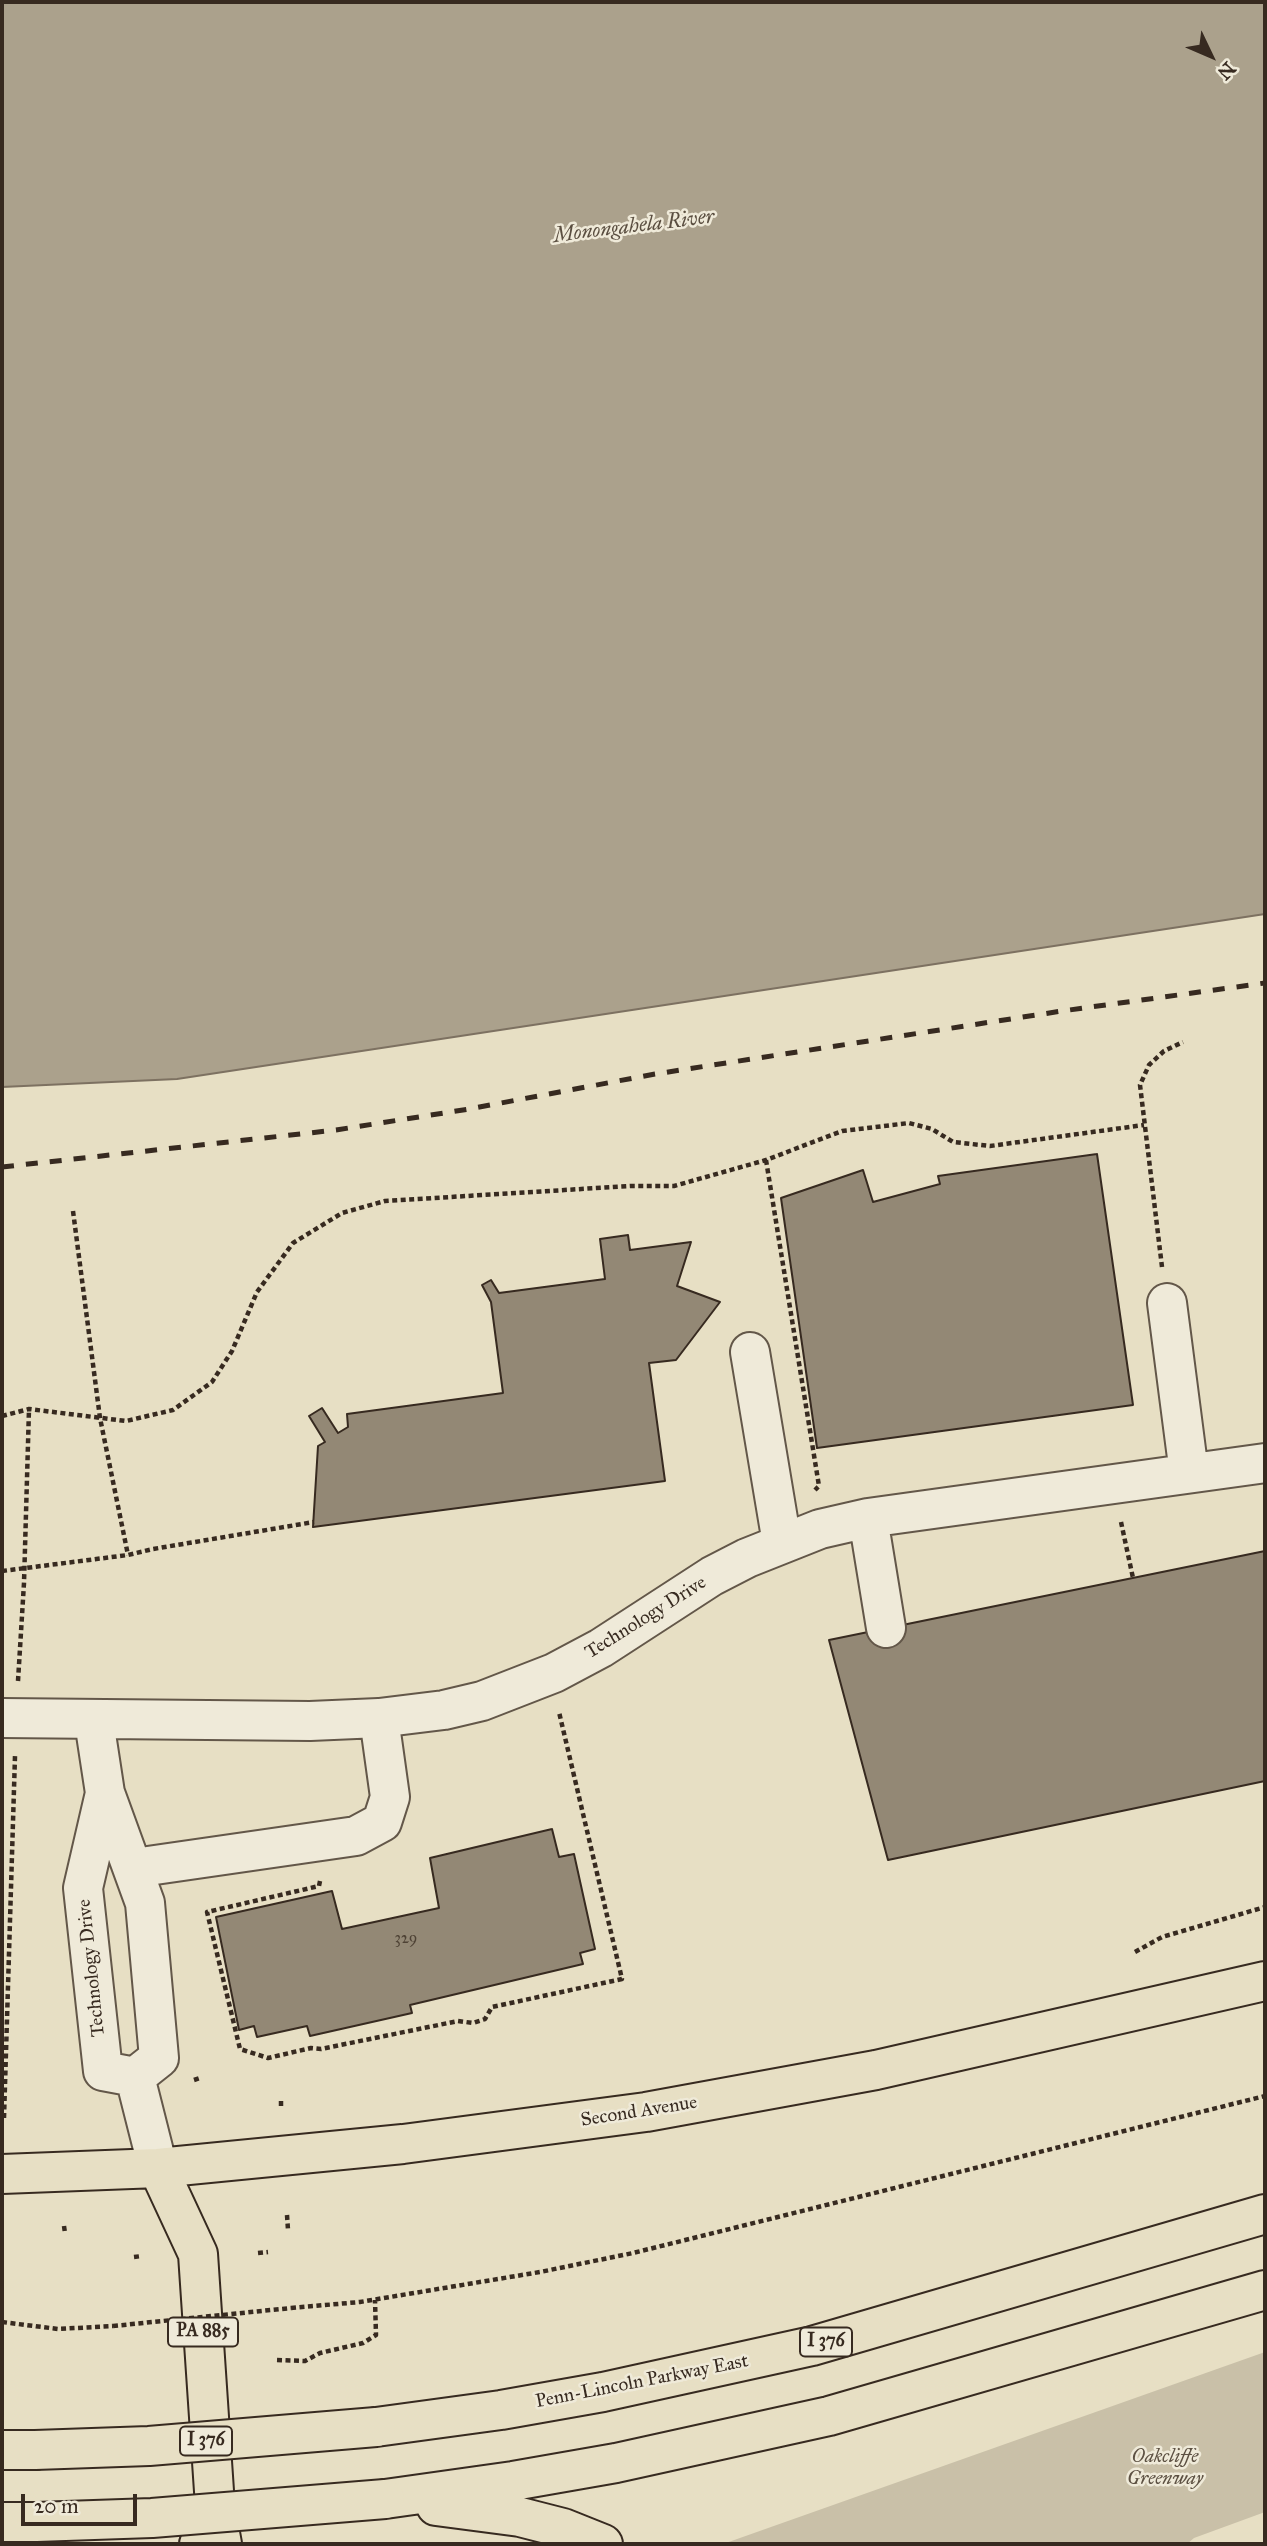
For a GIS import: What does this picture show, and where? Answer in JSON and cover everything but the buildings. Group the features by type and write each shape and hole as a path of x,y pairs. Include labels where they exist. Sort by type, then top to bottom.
{"main road":[{"name":"Second Avenue","path":"2,2174 61,2174 158,2168 484,2134 759,2093 889,2067 1265,1981"},
{"name":"PA 885","path":"158,2168 198,2254 215,2506 222,2544"},
{"name":"Penn-Lincoln Parkway East","path":"19,2450 149,2445 376,2427 502,2410 603,2392 812,2346 1265,2214"},
{"path":"19,2522 152,2518 385,2499 513,2482 617,2463 829,2416 1265,2290"},
{"path":"385,2499 520,2516 563,2528 603,2544"},
{"path":"200,2544 215,2506"}],"street":[{"path":"1167,1303 1189,1473"},
{"path":"750,1352 782,1543"},
{"name":"Technology Drive","path":"105,1793 83,1888 103,2071 135,2077 159,2058 145,1903 105,1793 94,1721 310,1721 379,1718 444,1710 482,1701 554,1673 601,1648 712,1576 782,1543 820,1530 868,1518 1265,1462"},
{"path":"868,1518 886,1628"},
{"path":"2,1718 94,1721"},
{"path":"134,1868 356,1836 382,1822 390,1797 379,1718"},
{"path":"135,2077 158,2168"}],"path":[{"path":"1167,1303 1140,1085 1149,1065 1164,1051 1183,1042"},
{"path":"2,1416 29,1409 126,1421 173,1410 212,1382 232,1351 257,1292 293,1243 342,1213 385,1200 630,1186 674,1186 766,1160 842,1130 909,1123 932,1129 953,1142 990,1146 1144,1125"},
{"path":"766,1160 819,1486"},
{"path":"72,1211 100,1418 128,1555"},
{"path":"18,1676 29,1409"},
{"path":"1113,1483 1133,1578"},
{"path":"2,1571 128,1555 314,1522"},
{"path":"320,1878 319,1886 207,1912 240,2049 268,2058 458,2021 473,2023 485,2019 492,2007 621,1979 559,1710"},
{"path":"4,2118 15,1774"},
{"path":"1135,1952 1162,1937 1265,1907"},
{"path":"194,2080 200,2078"},
{"path":"2,2322 58,2329 113,2326 375,2300 540,2272 633,2253 1265,2096"},
{"path":"287,2214 288,2230"},
{"path":"64,2226 65,2233"},
{"path":"258,2253 268,2252"},
{"path":"134,2257 142,2256"},
{"path":"277,2360 304,2361 320,2353 363,2343 376,2335 375,2300"}],"green space":[{"name":"Oakcliffe Greenway","path":"1265,2352 1265,2512 1194,2538 1187,2544 723,2544"}],"water":[{"name":"Monongahela River","path":"2,2 1265,2 1265,914 177,1079 2,1087"}],"railway":[{"path":"2,1167 336,1130 469,1109 655,1074 1062,1011 1265,983"}]}
